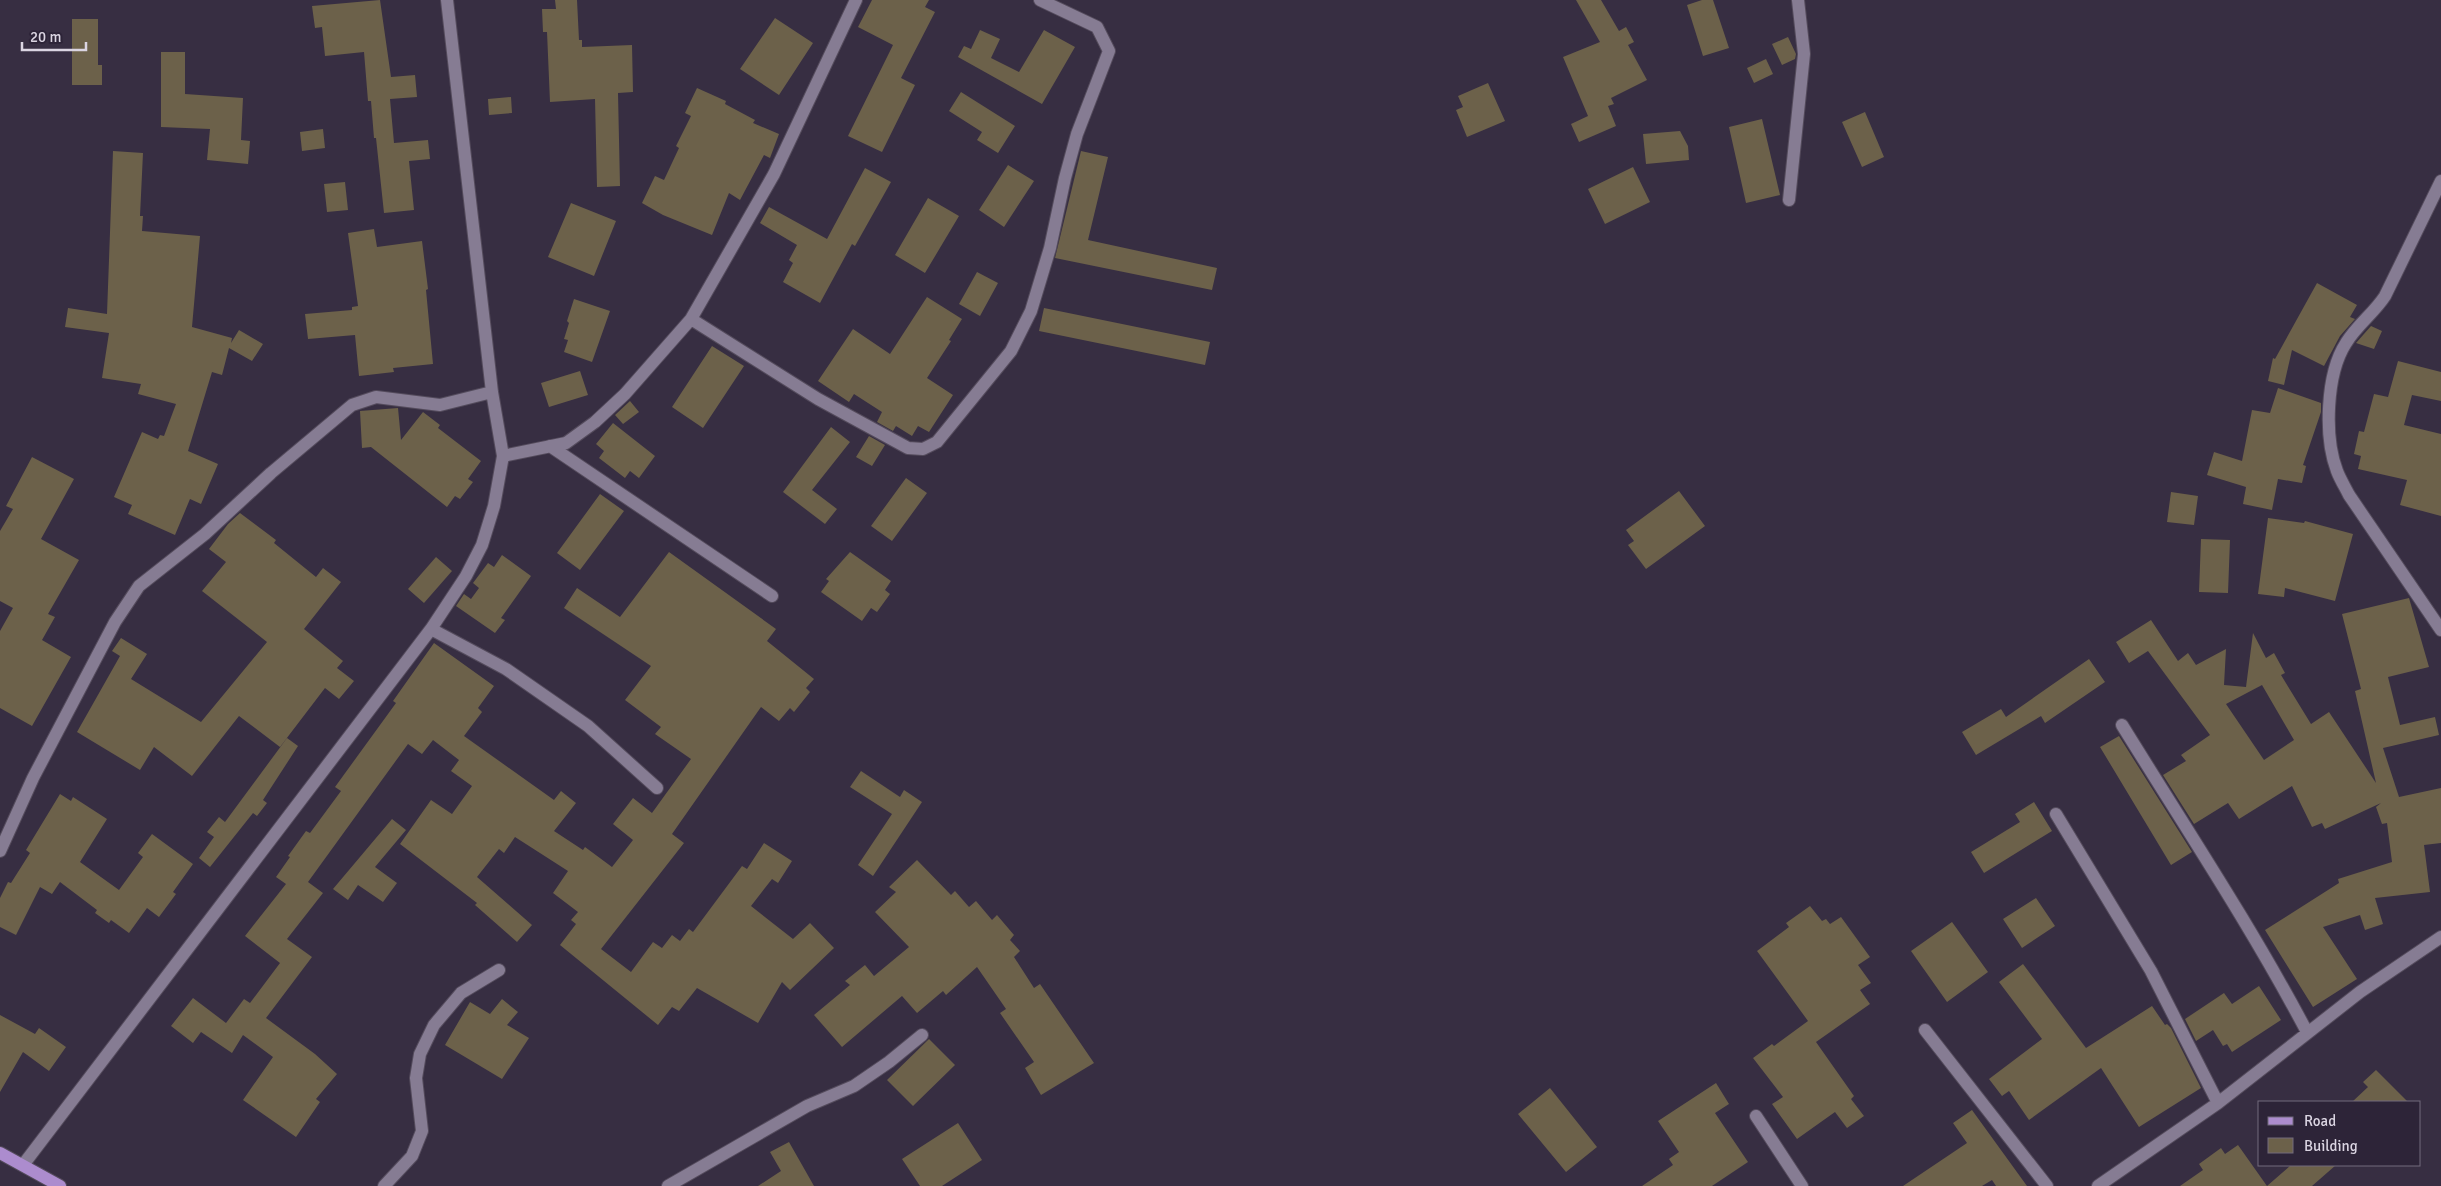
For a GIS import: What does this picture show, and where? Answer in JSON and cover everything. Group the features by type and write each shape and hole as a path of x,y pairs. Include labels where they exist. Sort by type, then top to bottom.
{"main road":[{"path":"0,1153 60,1186"}],"street":[{"path":"23,1165 431,629 466,576 482,545 494,506 503,456 492,392 447,0"},
{"path":"503,456 566,443 595,422 625,394 690,319 774,174 856,0"},
{"path":"690,319 818,399 908,448 923,449 937,442 1011,351 1031,311 1050,248 1065,178 1077,134 1109,52 1097,27 1040,0"},
{"path":"1789,200 1804,54 1798,0"},
{"path":"2441,181 2385,296 2376,311 2361,324 2345,344 2335,372 2329,403 2330,440 2336,471 2349,495 2441,630"},
{"path":"0,851 33,778 115,622 139,586 205,534 271,473 352,405 376,397 440,405 492,392"},
{"path":"550,446 772,596"},
{"path":"431,629 506,668 588,726 657,788"},
{"path":"2122,725 2209,862 2278,978 2307,1032"},
{"path":"2056,814 2151,971 2218,1103"},
{"path":"2098,1186 2218,1103 2360,992 2441,937"},
{"path":"384,1186 412,1156 422,1131 416,1078 420,1054 434,1025 462,994 499,970"},
{"path":"1925,1030 2047,1186"},
{"path":"668,1186 807,1106 854,1086 889,1062 922,1035"},
{"path":"1756,1116 1802,1186"}],"building":[{"path":"380,0 391,77 415,75 417,97 390,99 394,143 428,140 430,159 409,161 414,210 384,213 371,101 368,101 364,52 325,56 322,27 315,28 312,6"},
{"path":"555,0 577,0 579,40 582,40 582,47 632,45 633,92 618,93 620,186 597,187 595,99 550,102 547,32 543,32 542,9 556,9"},
{"path":"872,0 929,0 925,7 935,12 901,78 915,85 882,152 848,136 893,45 858,27"},
{"path":"1576,0 1601,0 1619,31 1626,27 1634,42 1628,45 1647,80 1611,98 1614,104 1608,106 1616,126 1579,142 1571,124 1588,116 1563,57 1600,42"},
{"path":"1702,0 1713,0 1729,48 1703,56 1687,5"},
{"path":"775,18 813,43 779,95 740,69"},
{"path":"72,19 98,19 98,65 102,65 102,85 72,85"},
{"path":"980,30 1000,39 991,58 1019,72 1044,30 1075,47 1042,104 958,57 964,46 971,49"},
{"path":"1788,37 1796,54 1795,59 1782,65 1772,44"},
{"path":"161,52 185,52 185,94 243,98 241,140 250,141 248,164 207,160 210,129 161,127"},
{"path":"1766,59 1773,74 1754,83 1747,68"},
{"path":"1488,83 1505,121 1467,137 1456,110 1463,107 1458,96"},
{"path":"697,88 726,101 725,104 755,120 753,123 779,134 770,158 764,155 740,200 729,193 712,235 663,215 642,203 655,176 664,180 679,148 676,146 691,116 685,113"},
{"path":"961,92 1015,126 998,153 977,140 982,132 949,111"},
{"path":"511,97 512,113 489,115 488,99"},
{"path":"1865,112 1884,157 1862,167 1842,122"},
{"path":"1762,119 1780,195 1746,203 1729,127"},
{"path":"323,129 325,148 302,151 300,132"},
{"path":"1680,131 1688,146 1689,160 1646,164 1643,134"},
{"path":"113,151 143,153 140,216 143,216 142,231 200,236 192,327 232,338 231,343 239,330 263,344 252,361 229,348 222,375 212,372 188,451 218,464 201,504 190,499 175,535 128,514 132,505 114,497 142,432 158,439 160,435 164,436 176,404 138,394 141,384 102,378 109,333 65,327 68,308 107,314"},
{"path":"1081,151 1108,157 1088,240 1217,268 1212,290 1055,258"},
{"path":"1008,165 1034,181 1004,227 979,210"},
{"path":"1633,167 1650,202 1605,224 1588,189"},
{"path":"865,168 891,182 855,246 852,244 820,303 783,282 793,263 789,260 797,245 760,223 769,207 827,239"},
{"path":"345,182 348,210 327,212 324,184"},
{"path":"928,198 959,216 925,273 895,255"},
{"path":"571,203 616,221 594,276 548,257"},
{"path":"374,229 377,247 422,241 428,289 426,290 433,364 393,368 394,372 359,376 355,335 308,339 305,314 352,310 352,307 358,306 348,233"},
{"path":"977,272 998,283 980,316 959,304"},
{"path":"2317,283 2357,305 2350,317 2355,319 2340,336 2324,366 2292,350 2284,385 2268,381 2273,358 2275,359"},
{"path":"927,297 962,319 949,340 951,341 927,378 953,395 929,432 918,426 912,436 896,426 893,431 877,422 882,412 854,394 849,402 818,381 853,329 890,354"},
{"path":"574,299 610,311 592,362 564,352 568,340 564,339 569,323 567,321"},
{"path":"1044,308 1210,342 1205,365 1039,331"},
{"path":"2371,326 2382,331 2374,349 2356,343"},
{"path":"712,346 744,366 703,428 672,407"},
{"path":"2398,361 2441,372 2441,401 2412,395 2404,425 2441,434 2441,516 2400,505 2407,480 2358,469 2361,456 2354,454 2359,431 2364,432 2374,394 2388,397"},
{"path":"580,371 588,395 549,407 541,383"},
{"path":"2278,388 2321,403 2321,412 2303,465 2306,466 2302,483 2278,479 2272,510 2243,504 2246,487 2207,475 2214,452 2242,461 2252,410 2270,413"},
{"path":"630,401 639,412 623,424 615,415"},
{"path":"398,408 401,440 423,412 440,425 438,428 481,461 468,479 473,482 460,499 455,496 447,507 371,447 362,448 360,411"},
{"path":"613,423 655,456 639,478 630,471 625,478 599,458 604,451 596,444"},
{"path":"831,427 850,442 812,490 837,509 825,524 783,492"},
{"path":"869,436 885,445 872,466 856,457"},
{"path":"32,457 74,479 41,539 79,560 48,614 55,617 42,640 71,657 32,726 0,708 0,631 13,608 0,601 0,531 13,509 6,506"},
{"path":"906,478 927,493 892,541 871,526"},
{"path":"1679,491 1705,526 1646,569 1628,545 1634,541 1626,530"},
{"path":"2171,492 2198,496 2194,525 2167,522"},
{"path":"600,494 624,511 580,570 557,553"},
{"path":"240,513 276,540 274,543 316,577 323,568 341,582 304,629 343,661 337,668 354,681 339,699 325,688 280,747 239,716 192,776 154,747 140,770 77,732 120,656 112,651 121,638 147,654 131,679 201,722 267,642 202,591 226,562 209,549 228,524"},
{"path":"2268,518 2304,523 2305,521 2353,534 2335,601 2285,588 2284,597 2258,594"},
{"path":"2201,539 2230,540 2228,593 2199,592"},
{"path":"669,552 776,629 767,641 814,679 806,688 810,692 794,712 790,708 779,721 761,707 672,834 684,843 601,949 631,972 653,942 662,948 672,935 680,941 689,929 693,932 742,866 747,869 764,843 792,861 778,883 772,879 751,906 793,939 810,923 834,948 790,990 782,982 758,1023 697,988 679,1011 672,1007 658,1025 560,945 576,924 571,920 578,912 553,893 568,871 515,837 504,853 499,849 477,877 532,925 517,942 475,905 477,903 400,844 431,800 452,814 472,786 451,771 459,760 433,740 422,754 408,744 308,882 323,893 287,939 312,957 266,1018 315,1054 337,1074 316,1099 320,1102 296,1137 243,1100 273,1057 243,1035 232,1053 201,1032 193,1043 171,1026 193,998 226,1023 244,999 250,1003 280,963 245,936 286,884 276,877 290,857 288,856 306,831 310,833 341,791 335,787 396,703 393,701 434,643 494,686 478,708 482,712 464,736 554,800 561,791 576,803 554,831 583,850 585,847 612,867 633,840 613,824 633,798 652,813 691,759 655,734 661,727 625,700 651,666 564,608 577,588 620,617"},
{"path":"850,552 891,581 885,590 890,594 877,612 871,608 862,621 821,592 829,581 826,579"},
{"path":"502,555 531,576 501,618 505,620 495,633 456,606 464,594 471,599 479,588 473,583 488,563 494,567"},
{"path":"436,557 452,571 424,603 408,589"},
{"path":"2409,598 2429,667 2388,677 2400,725 2435,717 2439,735 2383,748 2399,797 2441,788 2441,843 2424,845 2430,892 2375,898 2383,924 2365,930 2360,915 2323,927 2357,979 2313,1007 2265,930 2339,883 2338,879 2392,862 2387,823 2382,824 2376,807 2381,803 2325,829 2322,823 2312,827 2292,786 2239,819 2228,803 2194,824 2163,775 2186,761 2181,755 2210,735 2148,651 2129,663 2116,642 2151,620 2178,661 2188,653 2196,665 2226,649 2224,685 2246,687 2253,633 2266,658 2274,653 2285,673 2281,675 2311,724 2329,712 2376,783 2355,691 2361,689 2342,614","holes":["2262,685 2294,740 2264,760 2226,704"]},
{"path":"2089,659 2105,682 2045,723 2041,716 1976,755 1962,732 2001,709 2006,717"},
{"path":"2119,736 2192,852 2171,865 2100,747"},
{"path":"287,738 298,746 263,800 267,803 257,816 253,813 210,867 199,858 214,837 207,832 219,817 225,822"},
{"path":"861,771 900,797 904,790 922,802 873,876 858,865 892,814 850,787"},
{"path":"60,794 71,801 73,797 107,819 80,862 119,890 143,857 138,853 152,834 193,864 173,892 176,894 159,917 147,908 129,933 111,920 109,923 95,913 97,910 60,882 52,894 40,887 16,935 0,927 0,898 8,882 11,883 30,853 26,850"},
{"path":"2034,802 2052,831 1984,873 1971,852 2020,822 2015,814"},
{"path":"392,819 406,830 375,867 397,883 383,902 358,885 348,900 333,889"},
{"path":"917,860 951,895 955,891 969,907 976,901 992,920 997,915 1014,935 1010,940 1020,951 1014,957 1034,988 1040,984 1094,1063 1041,1095 1025,1068 1034,1062 1000,1013 1006,1009 977,967 946,995 943,991 917,1013 902,996 842,1047 814,1015 850,985 845,981 865,965 874,976 909,947 875,912 896,892 889,887"},
{"path":"2036,898 2055,926 2022,948 2003,919"},
{"path":"1810,906 1822,921 1826,919 1830,924 1841,917 1870,957 1858,965 1871,983 1860,990 1870,1004 1816,1042 1854,1096 1851,1099 1864,1116 1847,1128 1835,1112 1797,1139 1772,1104 1783,1097 1753,1058 1772,1044 1774,1046 1808,1021 1757,951 1789,927 1786,923"},
{"path":"1952,922 1988,972 1947,1002 1911,951"},
{"path":"2023,964 2086,1048 2152,1006 2165,1025 2167,1024 2171,1028 2201,1088 2139,1127 2101,1068 2029,1120 2009,1091 2002,1096 1989,1079 2042,1039 1999,982"},
{"path":"2259,986 2281,1020 2232,1052 2227,1044 2223,1046 2213,1030 2196,1041 2185,1019 2224,993 2232,1004"},
{"path":"502,999 518,1012 507,1025 529,1038 502,1079 445,1045 470,1002 490,1014"},
{"path":"0,1015 35,1034 39,1028 66,1047 49,1071 23,1052 0,1092"},
{"path":"929,1039 955,1065 913,1106 887,1080"},
{"path":"2376,1070 2407,1101 2353,1101 2368,1087 2363,1082"},
{"path":"1716,1083 1729,1104 1715,1113 1748,1162 1712,1186 1642,1186 1673,1165 1669,1159 1679,1152 1658,1121"},
{"path":"1550,1088 1597,1147 1566,1172 1518,1114"},
{"path":"1972,1110 2027,1186 1996,1186 1992,1180 1982,1186 1903,1186 1967,1143 1953,1123"},
{"path":"958,1123 982,1160 942,1186 920,1186 902,1159"},
{"path":"789,1142 814,1186 758,1186 781,1171 770,1152"},
{"path":"2238,1145 2267,1186 2180,1186 2203,1170 2199,1164 2221,1148 2225,1154"},
{"path":"2290,1166 2335,1166 2312,1186 2267,1186"}]}
